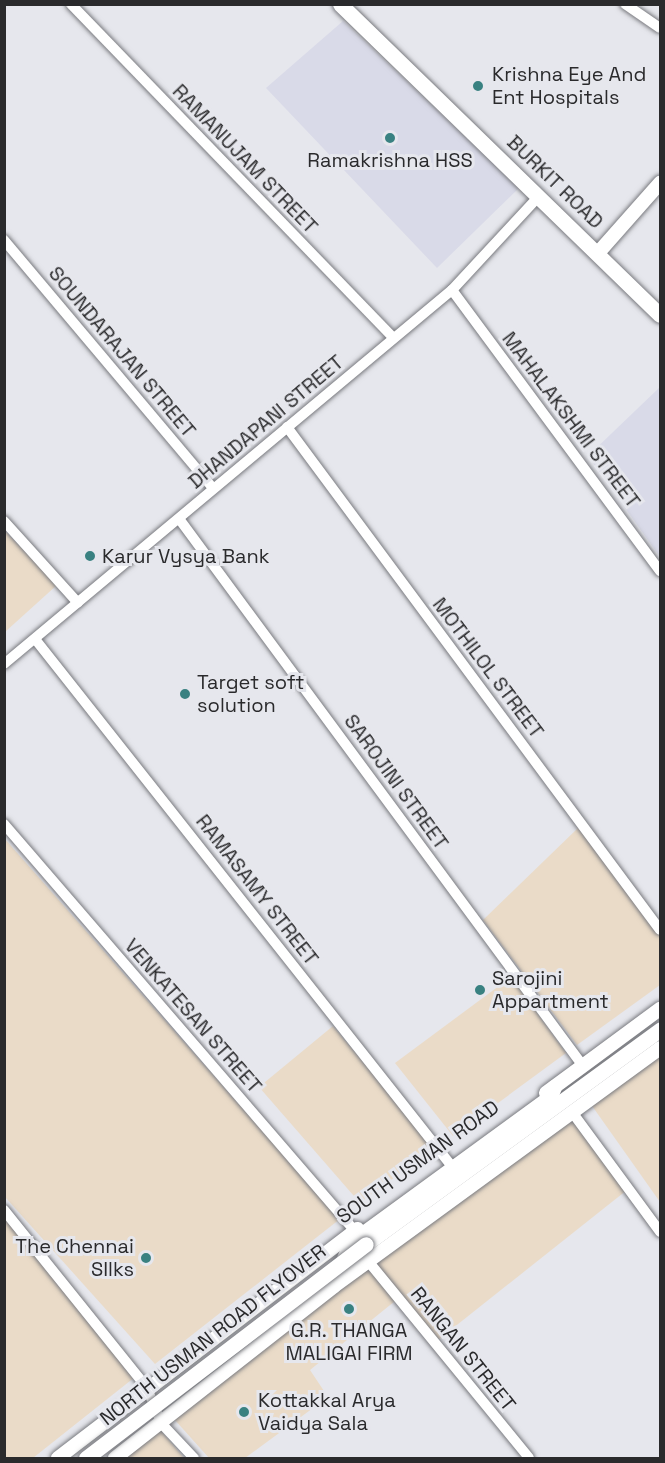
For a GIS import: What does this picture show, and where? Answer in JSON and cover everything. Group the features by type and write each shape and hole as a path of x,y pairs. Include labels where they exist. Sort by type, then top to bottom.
{"main road":[{"name":"BURKIT ROAD","path":"340,4 660,315"},
{"name":"NORTH USMAN ROAD FLYOVER","path":"86,1458 366,1244 660,1030"},
{"path":"637,1047 660,1042"},
{"path":"342,1263 351,1242 550,1097 554,1087"}],"street":[{"name":"RAMANUJAM STREET","path":"72,4 393,338"},
{"path":"625,4 660,28"},
{"path":"598,253 660,183"},
{"name":"DHANDAPANI STREET","path":"4,664 180,520 212,487 452,290 539,196"},
{"name":"SOUNDARAJAN STREET","path":"4,240 212,487"},
{"name":"MAHALAKSHMI STREET","path":"452,290 660,571"},
{"name":"MOTHILOL STREET","path":"287,427 660,930"},
{"name":"SAROJINI STREET","path":"180,520 583,1066"},
{"path":"4,521 78,603"},
{"name":"RAMASAMY STREET","path":"35,639 450,1164"},
{"name":"VENKATESAN STREET","path":"4,824 355,1231"},
{"name":"SOUTH USMAN ROAD","path":"58,1458 355,1231 660,1010"},
{"path":"115,1458 368,1261 660,1048"},
{"path":"572,1112 660,1232"},
{"path":"4,1210 147,1388 161,1423 194,1458"},
{"name":"RANGAN STREET","path":"368,1261 529,1458"}],"shaded area":[{"name":"Ramakrishna HSS","path":"343,21 519,188 437,268 266,88"},
{"path":"660,387 660,557 588,456"},
{"path":"4,530 57,585 5,632 4,632"},
{"path":"578,828 660,933 660,985 577,1045 483,920"},
{"path":"4,838 340,1219 155,1364 5,1197"},
{"path":"511,977 566,1053 453,1136 395,1063"},
{"path":"333,1026 434,1148 360,1203 259,1087"},
{"path":"660,1047 660,1202 590,1103"},
{"path":"576,1116 627,1190 438,1340 373,1265"},
{"path":"4,1218 135,1377 33,1458 5,1458"},
{"path":"367,1265 395,1301 310,1370 328,1397 245,1458 209,1458 174,1419"},
{"path":"157,1426 184,1458 115,1458"}],"place":[{"name":"Krishna Eye And Ent Hospitals","path":"478,86"},
{"name":"Ramakrishna HSS","path":"390,138"},
{"name":"Karur Vysya Bank","path":"90,556"},
{"name":"Target soft solution","path":"185,694"},
{"name":"Sarojini Appartment","path":"480,990"},
{"name":"The Chennai SIlks","path":"146,1258"},
{"name":"G.R. THANGA MALIGAI FIRM","path":"349,1309"},
{"name":"Kottakkal Arya Vaidya Sala","path":"244,1412"}]}
